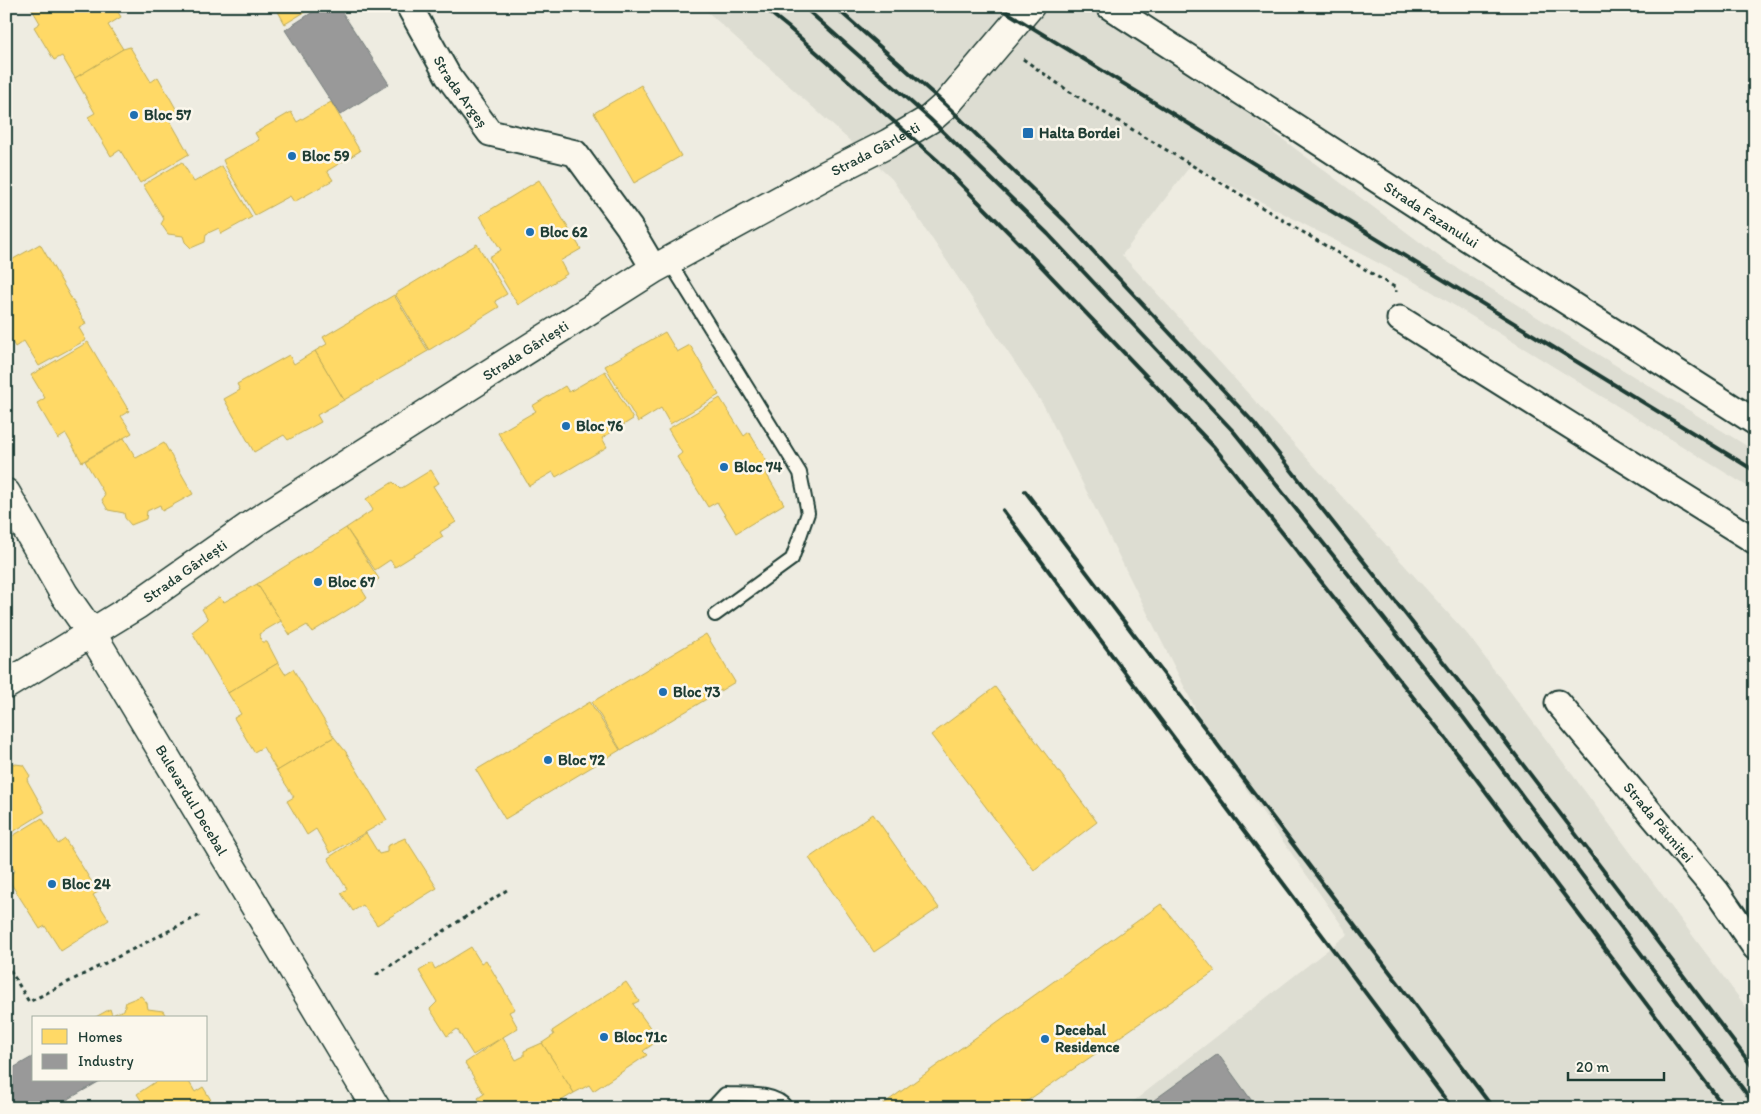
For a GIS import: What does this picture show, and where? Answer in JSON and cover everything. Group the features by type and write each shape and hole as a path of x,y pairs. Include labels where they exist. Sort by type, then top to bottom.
{"street":[{"name":"Strada Argeș","path":"409,6 448,76 490,133 575,153 629,227 662,265"},
{"name":"Strada Gârlești","path":"6,686 137,605 254,522 662,265 930,119 946,105 1030,6"},
{"name":"Strada Fazanului","path":"1109,6 1755,422"},
{"path":"1400,319 1755,540"},
{"name":"Bulevardul Decebal","path":"6,493 64,594 92,634 376,1108"},
{"name":"Strada Păuniței","path":"1558,703 1717,892 1755,946"}],"lane":[{"path":"662,265 800,473 808,513 792,559 715,614"},
{"path":"712,1108 725,1094 774,1098 787,1108"}],"path":[{"path":"999,42 1070,92 1396,288 1400,319"},
{"path":"376,975 507,890"},
{"path":"6,963 29,1002 200,916"}],"shaded area":[{"path":"701,6 1105,6 1441,258 1755,451 1755,491 1426,288 1191,165 1122,255 1468,635 1755,1019 1755,1108 1125,1108 1348,934 1209,736 1044,406 892,179"}],"building: Homes":[{"path":"30,6 114,6 121,17 108,25 123,49 75,78 62,56 54,60 34,27 40,23"},
{"path":"275,6 313,6 313,7 285,24"},
{"name":"Bloc 57","path":"130,47 151,82 158,77 179,114 169,119 189,154 140,183 120,150 111,156 88,117 95,113 75,78 123,49"},
{"path":"641,85 681,156 634,183 594,113"},
{"name":"Bloc 59","path":"331,102 360,151 327,171 333,180 294,202 290,196 255,215 223,160 259,140 255,133 291,112 297,122"},
{"path":"182,162 194,182 222,166 252,217 221,234 219,228 206,234 205,242 191,248 185,242 183,236 168,234 161,224 164,219 143,185"},
{"name":"Bloc 62","path":"539,180 581,249 560,261 567,274 518,305 489,257 501,250 480,216"},
{"path":"40,244 86,324 79,328 86,340 39,366 24,341 15,347 6,331 6,263"},
{"path":"477,244 507,294 495,301 499,307 429,350 395,294"},
{"path":"394,295 428,351 344,400 315,351 327,344 323,337"},
{"path":"665,332 677,352 690,345 719,395 670,424 661,408 638,422 605,366"},
{"path":"88,342 129,411 121,416 132,433 82,462 66,434 58,439 37,403 45,398 31,375"},
{"path":"315,351 344,400 317,415 321,422 288,440 284,435 254,452 224,399 240,390 237,384 289,355 294,364"},
{"name":"Bloc 76","path":"605,371 633,419 602,438 607,447 556,477 553,472 529,486 498,433 536,411 532,406 565,386 569,392"},
{"name":"Bloc 74","path":"720,398 744,436 749,432 769,465 763,468 784,504 736,533 717,502 708,507 677,457 682,453 668,429"},
{"path":"124,438 136,458 164,443 193,494 162,511 160,505 147,511 146,519 131,525 125,518 124,513 108,510 102,500 105,495 85,461"},
{"path":"431,470 439,483 433,486 456,522 440,532 443,537 395,567 390,560 375,570 346,528 373,510 366,499 393,482 400,489"},
{"name":"Bloc 67","path":"346,528 379,579 362,590 367,598 312,632 307,625 290,635 257,584"},
{"path":"257,584 281,621 259,634 262,642 267,642 278,663 228,693 192,632 208,619 202,609 219,597 224,602"},
{"name":"Bloc 73","path":"706,634 735,682 621,750 592,702"},
{"path":"278,663 285,674 293,669 334,737 277,771 263,747 254,752 234,718 241,714 228,693"},
{"path":"995,687 1097,822 1034,870 931,735"},
{"name":"Bloc 72","path":"590,702 620,750 505,819 476,770"},
{"path":"334,737 346,752 387,820 330,853 316,829 307,835 287,801 294,797 277,771"},
{"path":"6,758 8,763 23,765 30,776 27,780 45,812 8,835 6,833"},
{"path":"873,814 939,908 874,952 809,858"},
{"name":"Bloc 24","path":"42,818 58,844 65,839 98,892 93,895 109,920 61,951 45,926 40,929 6,876 15,871 6,857 6,840"},
{"path":"366,833 379,854 387,852 387,846 405,838 437,888 377,925 363,905 353,911 341,893 347,889 328,858"},
{"name":"Decebal Residence","path":"1161,904 1215,971 1017,1108 878,1108"},
{"path":"471,947 481,963 486,960 515,1009 509,1012 518,1028 473,1055 457,1029 447,1036 430,1009 437,1002 419,971 432,963 435,969"},
{"name":"Bloc 71c","path":"626,982 639,1001 633,1004 659,1040 643,1051 647,1055 593,1091 589,1085 574,1093 542,1043 554,1035 552,1031"},
{"path":"141,996 147,1003 148,1009 163,1011 166,1016 98,1016 110,1009 112,1015 124,1010 126,1002"},
{"path":"503,1037 516,1060 524,1056 524,1051 542,1043 574,1093 549,1108 484,1108 478,1098 484,1094 465,1063"},
{"path":"155,1082 189,1082 195,1092 203,1087 216,1108 146,1108 137,1094"}],"building: Industry":[{"path":"322,6 338,6 389,84 340,115 285,30"},
{"path":"1218,1054 1257,1108 1143,1108"},
{"path":"32,1057 32,1082 98,1082 53,1108 6,1108 6,1072"}],"railway":[{"path":"762,6 937,160 1214,447 1440,731 1725,1108"},
{"path":"803,6 930,119 1048,234 1234,432 1463,717 1755,1105"},
{"path":"834,6 946,105 1065,221 1254,423 1479,707 1755,1070"},
{"path":"997,6 1755,471"},
{"path":"1025,491 1493,1108"},
{"path":"1003,510 1452,1108"}],"place":[{"name":"Bloc 57","path":"134,115"},
{"name":"Halta Bordei","path":"1028,133"},
{"name":"Bloc 59","path":"292,156"},
{"name":"Bloc 62","path":"530,232"},
{"name":"Bloc 76","path":"566,426"},
{"name":"Bloc 74","path":"724,467"},
{"name":"Bloc 67","path":"318,582"},
{"name":"Bloc 73","path":"663,692"},
{"name":"Bloc 72","path":"548,760"},
{"name":"Bloc 24","path":"52,884"},
{"name":"Bloc 71c","path":"604,1037"},
{"name":"Decebal Residence","path":"1045,1039"}]}
